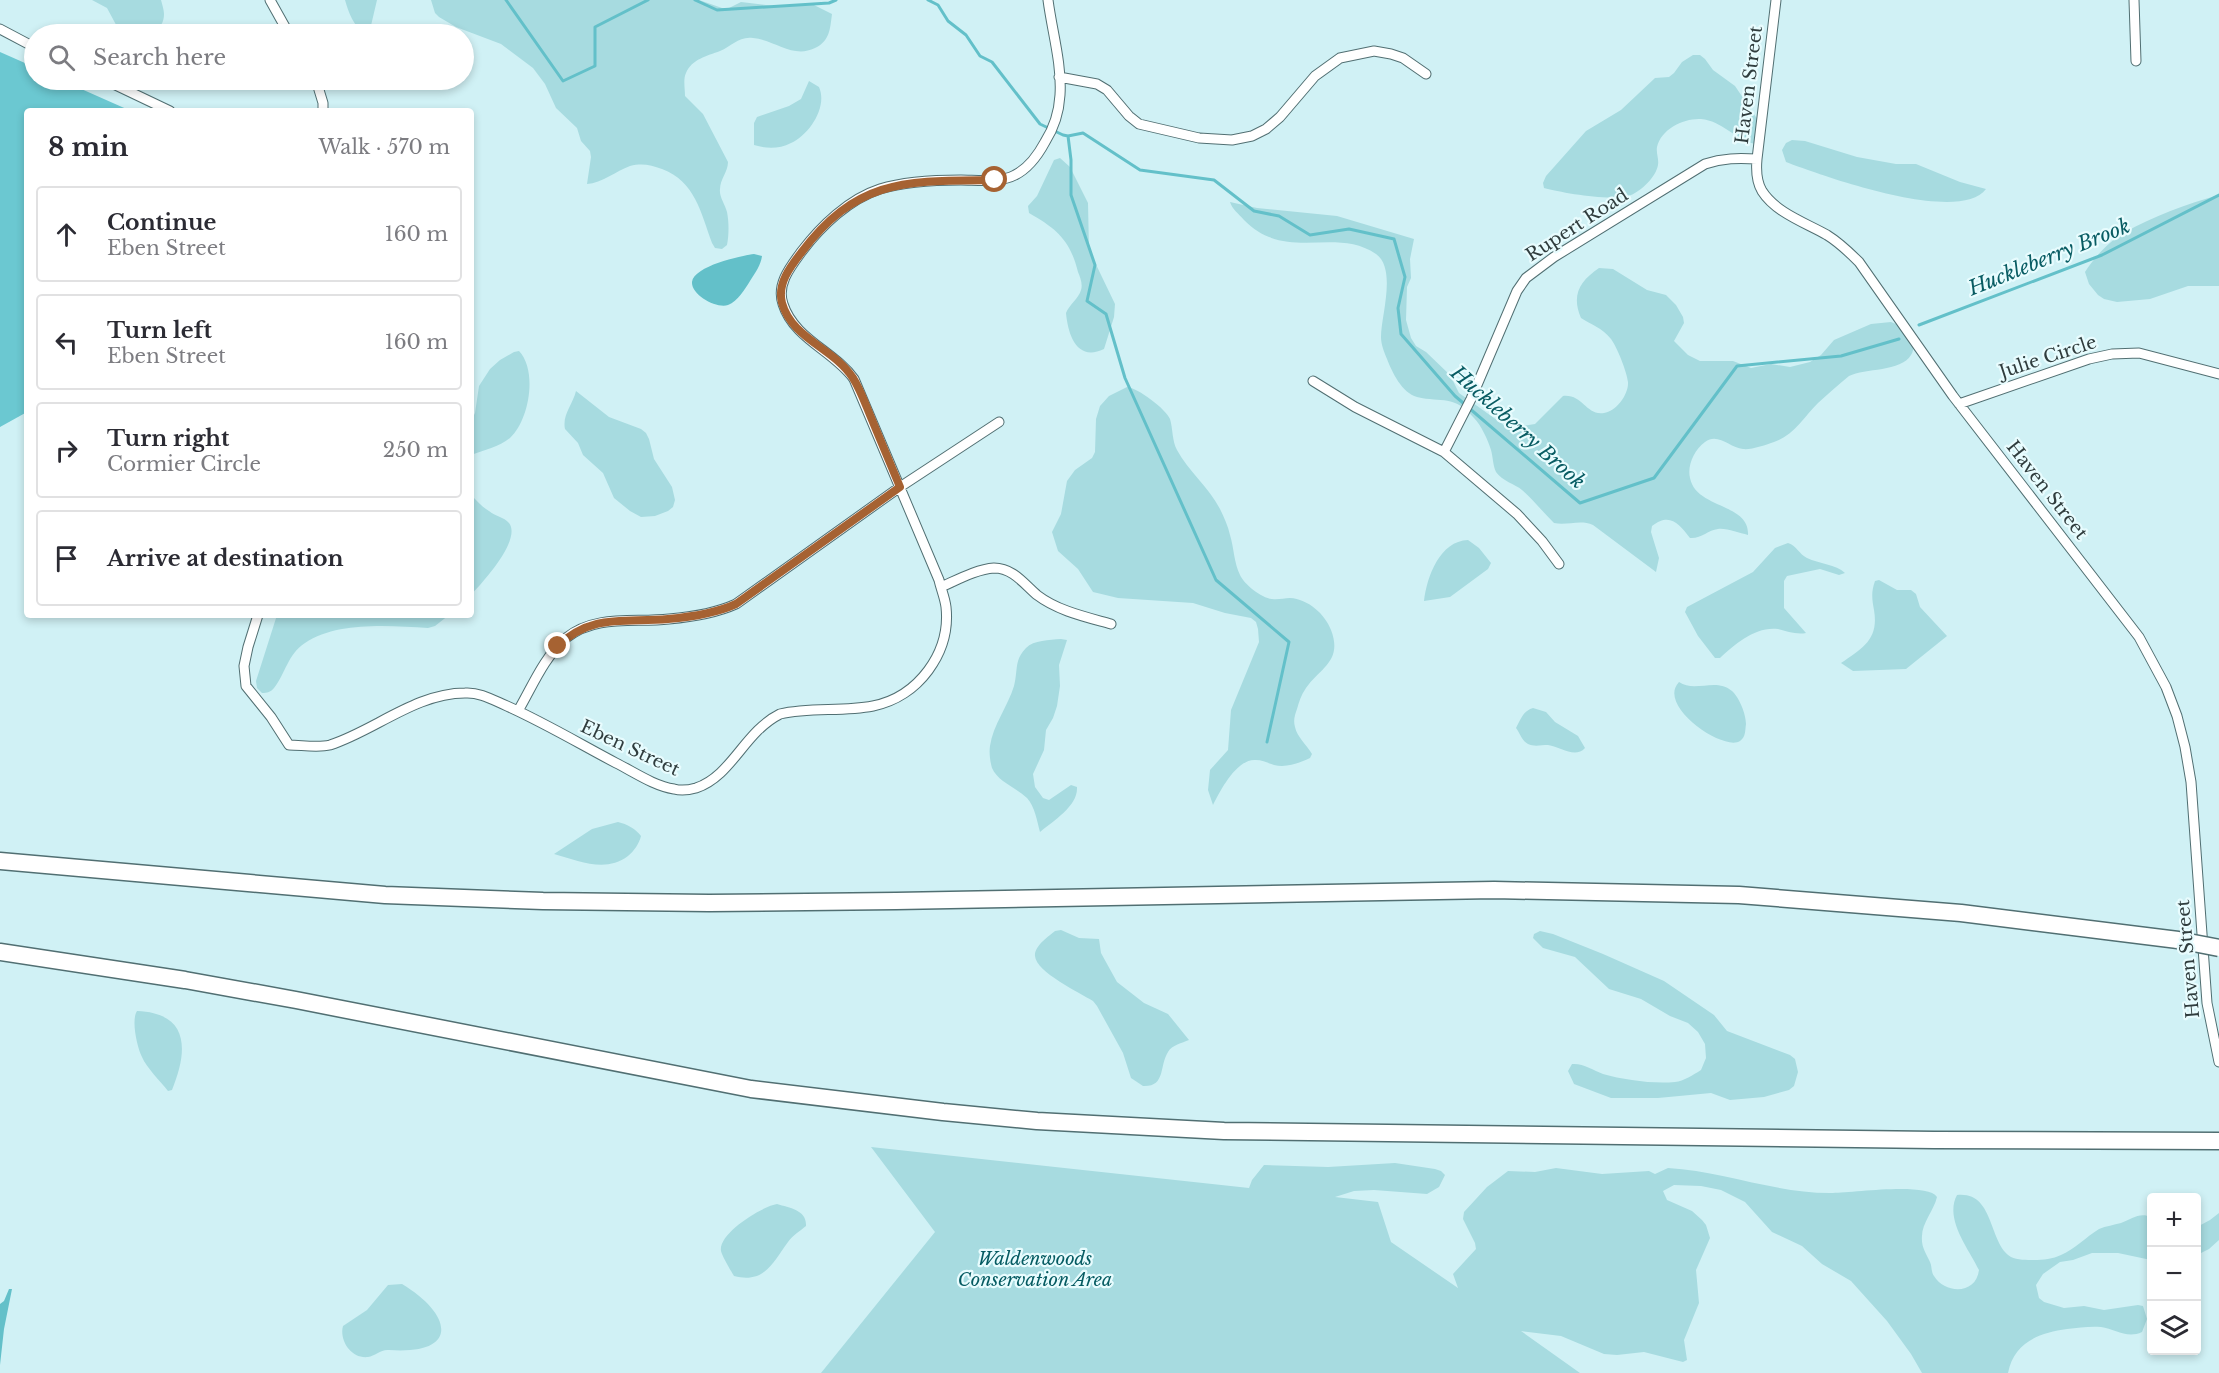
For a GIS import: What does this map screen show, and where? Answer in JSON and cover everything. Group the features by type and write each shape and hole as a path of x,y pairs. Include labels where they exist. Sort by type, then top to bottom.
{"highway":[{"path":"0,861 385,895 543,901 709,903 896,901 1494,890 1739,895 1961,913 2178,940 2219,948"},
{"path":"0,952 142,973 285,998 751,1089 1037,1121 1224,1131 1934,1140 2216,1141"}],"street":[{"path":"270,0 283,24"},
{"name":"Eben Street","path":"257,618 244,666 246,686 271,717 289,745 328,746 411,707 451,694 472,693 518,711 646,778 674,789 694,789 713,780 754,732 780,714 875,705 896,698 915,685 933,664 946,629 946,605 941,587 854,380 838,362 804,336 790,320 781,296 785,276 808,243 823,227 862,197 877,190 905,183 933,180 995,180 1013,176 1024,170 1038,156 1055,122 1060,95 1048,0"},
{"name":"Haven Street","path":"1776,0 1756,159 1756,177 1766,196 1784,211 1844,246 1859,262 1959,404 2139,637 2166,687 2186,747 2191,782 2207,1003 2219,1062"},
{"path":"2134,0 2136,61"},
{"path":"0,29 24,42"},
{"path":"1059,77 1097,84 1107,90 1129,116 1140,124 1199,138 1233,140 1252,136 1266,129 1280,117 1315,76 1340,58 1374,51 1391,54 1403,58 1426,74"},
{"path":"126,90 164,108"},
{"path":"319,90 323,108"},
{"name":"Rupert Road","path":"1444,452 1471,399 1517,291 1526,278 1554,257 1705,164 1718,159 1756,159"},
{"name":"Julie Circle","path":"1959,404 2089,359 2112,354 2139,353 2219,374"},
{"path":"1313,381 1355,407 1444,452 1516,514 1542,541 1559,564"},
{"path":"518,711 549,656 566,638 577,631 598,623 668,619 718,610 736,604 900,487 999,422"},
{"path":"941,587 981,571 994,568 1008,571 1038,596 1057,607 1111,624"}],"green space":[{"path":"92,0 161,0 164,12 163,22 161,24 116,24 107,8"},
{"path":"345,0 377,0 371,24 356,24"},
{"path":"431,0 699,0 722,8 729,8 741,2 774,6 814,5 832,14 830,30 824,42 815,48 799,51 761,39 744,38 696,61 686,73 685,96 703,114 728,162 720,189 728,224 727,245 722,249 715,248 695,199 682,181 673,174 654,166 634,165 587,184 590,151 581,141 577,128 556,108 545,84 533,68 501,44 474,34 474,24 451,24 435,13"},
{"path":"1693,55 1700,55 1713,70 1735,86 1764,129 1765,135 1755,144 1709,120 1688,120 1674,126 1663,135 1657,147 1657,170 1643,187 1631,195 1612,198 1544,188 1543,183 1546,176 1586,131 1621,110 1655,78 1669,77 1682,62"},
{"path":"809,81 819,87 821,103 815,120 804,134 786,145 773,148 754,145 754,123 757,117 789,106 801,99"},
{"path":"1792,140 1805,141 1857,157 1896,164 1916,164 1960,182 1986,189 1971,199 1949,202 1921,200 1858,186 1786,162 1782,150 1786,143"},
{"path":"1060,158 1070,167 1088,203 1089,250 1115,304 1114,317 1104,349 1095,352 1081,349 1069,330 1066,313 1080,293 1082,285 1071,252 1055,230 1029,213 1028,206 1037,196 1054,160"},
{"path":"2219,195 2219,286 2188,286 2150,299 2117,302 2104,299 2089,284 2085,272 2102,250 2118,236 2158,216"},
{"path":"1230,202 1257,208 1337,216 1414,239 1410,259 1411,278 1407,287 1406,320 1411,338 1416,346 1426,352 1450,375 1459,393 1508,428 1535,424 1563,396 1575,398 1598,413 1609,412 1624,397 1628,382 1616,348 1604,332 1581,318 1578,310 1577,296 1582,283 1599,268 1613,269 1647,290 1666,295 1683,317 1684,323 1674,341 1688,355 1700,361 1733,361 1751,368 1771,364 1790,367 1810,362 1821,355 1834,340 1871,324 1891,322 1903,327 1913,336 1913,350 1906,360 1899,364 1849,376 1818,403 1793,431 1781,439 1746,449 1715,439 1710,439 1701,445 1690,468 1690,478 1694,488 1741,517 1748,535 1718,529 1690,538 1674,522 1664,520 1658,522 1652,526 1651,532 1659,558 1656,572 1593,525 1554,523 1522,490 1496,472 1486,437 1467,410 1454,402 1417,397 1402,387 1385,354 1381,337 1387,281 1386,270 1376,254 1360,246 1344,243 1277,240 1260,233 1244,220"},
{"path":"519,351 525,360 530,383 522,420 517,430 506,441 474,454 474,415 479,386 490,369"},
{"path":"1127,387 1151,400 1170,419 1177,450 1210,493 1223,515 1242,579 1253,590 1268,598 1297,599 1315,608 1325,618 1334,641 1332,657 1304,691 1294,718 1296,731 1312,754 1310,758 1284,766 1258,760 1242,764 1230,777 1213,805 1208,790 1210,770 1228,750 1231,710 1259,642 1256,622 1251,618 1193,603 1118,598 1093,592 1078,569 1058,551 1052,532 1061,514 1067,481 1075,470 1092,458 1095,452 1096,419 1100,406 1109,396"},
{"path":"576,391 609,417 646,433 654,459 672,487 675,500 673,507 655,516 641,517 614,498 603,473 583,455 578,443 565,429 566,414"},
{"path":"474,498 491,513 507,521 512,530 506,550 474,592"},
{"path":"1468,540 1479,548 1491,563 1488,569 1450,597 1424,601 1428,581 1443,553 1450,546"},
{"path":"1788,543 1807,558 1845,573 1839,575 1820,569 1787,576 1784,581 1784,608 1806,633 1778,629 1762,630 1739,642 1720,658 1715,658 1698,636 1685,612 1687,607 1753,572 1775,548"},
{"path":"1879,580 1897,590 1911,590 1916,594 1920,607 1947,636 1906,669 1853,671 1841,663 1868,642 1872,636 1875,620 1872,592 1875,581"},
{"path":"276,618 445,618 428,628 365,626 333,631 318,636 299,648 290,659 274,688 269,692 262,693 257,688 256,681"},
{"path":"1067,640 1059,665 1060,686 1057,706 1046,730 1044,750 1033,774 1035,787 1043,798 1049,800 1071,785 1077,787 1074,800 1064,812 1040,832 1034,810 1027,798 1003,781 992,768 990,746 994,731 1014,686 1018,661 1022,652 1033,643"},
{"path":"1679,682 1692,686 1719,685 1732,691 1740,701 1745,715 1746,724 1742,739 1732,743 1720,740 1695,725 1677,703 1674,692"},
{"path":"1533,708 1546,712 1555,722 1578,736 1585,748 1572,752 1548,745 1526,743 1516,728 1525,713"},
{"path":"618,822 631,827 641,836 638,845 620,861 602,865 592,864 554,854 592,829"},
{"path":"1061,930 1079,938 1099,939 1101,953 1117,982 1144,1003 1168,1014 1189,1040 1177,1044 1170,1050 1165,1058 1161,1075 1155,1083 1143,1086 1131,1078 1123,1053 1093,1001 1050,975 1037,962 1035,952 1039,945 1055,931"},
{"path":"1540,931 1603,954 1664,981 1714,1015 1727,1031 1790,1055 1795,1059 1798,1072 1794,1086 1789,1090 1764,1097 1730,1100 1711,1093 1658,1098 1611,1098 1574,1084 1568,1071 1572,1064 1629,1080 1675,1082 1682,1080 1701,1070 1706,1058 1705,1044 1698,1032 1688,1023 1670,1016 1641,999 1609,989 1575,957 1543,948 1533,938 1534,934"},
{"path":"137,1011 154,1013 167,1019 176,1027 182,1048 181,1061 172,1090 168,1091 142,1057 135,1027"},
{"name":"Waldenwoods Conservation Area","path":"871,1147 1249,1188 1252,1180 1264,1165 1328,1167 1395,1163 1435,1169 1445,1175 1439,1187 1427,1194 1374,1190 1354,1191 1335,1197 1378,1202 1391,1242 1458,1288 1453,1274 1476,1249 1463,1219 1464,1212 1487,1187 1508,1171 1535,1172 1556,1168 1602,1174 1649,1171 1655,1174 1668,1168 1709,1173 1791,1190 1833,1193 1905,1189 1930,1193 1937,1197 1923,1231 1923,1247 1933,1274 1939,1282 1952,1289 1966,1288 1972,1284 1979,1270 1956,1224 1954,1204 1957,1195 1969,1196 1978,1201 1985,1209 2004,1250 2011,1257 2022,1260 2058,1256 2071,1250 2099,1229 2143,1215 2147,1216 2147,1259 2118,1253 2092,1253 2060,1262 2043,1274 2036,1285 2039,1298 2044,1302 2064,1308 2084,1306 2104,1310 2138,1305 2143,1306 2147,1319 2142,1332 2137,1334 2126,1334 2101,1327 2047,1333 2029,1341 2022,1347 2011,1362 2008,1373 1922,1373 1887,1321 1851,1281 1822,1264 1802,1246 1772,1232 1745,1202 1721,1190 1701,1186 1674,1185 1663,1191 1667,1200 1692,1211 1706,1225 1710,1238 1696,1270 1699,1303 1684,1340 1687,1360 1683,1362 1644,1352 1604,1354 1561,1336 1521,1331 1580,1373 821,1373 935,1232"},
{"path":"777,1204 801,1213 806,1226 792,1237 767,1270 753,1277 734,1276 721,1251 722,1244 734,1229 752,1215"},
{"path":"2219,1213 2219,1240 2201,1253 2201,1225"},
{"path":"402,1284 419,1296 439,1319 441,1330 438,1339 428,1346 412,1350 386,1350 368,1357 356,1355 345,1342 343,1326 367,1310 388,1285"}],"shaded area":[{"path":"0,52 24,63 24,90 84,90 124,108 24,108 24,414 0,427"},
{"path":"754,254 762,256 759,266 738,298 732,303 723,306 712,303 700,296 693,287 692,282 695,276 701,271 729,260"},
{"path":"9,1289 12,1289 0,1365 0,1304 4,1301"}],"waterway":[{"name":"Huckleberry Brook","path":"506,0 563,81 595,66 595,27 648,0"},
{"name":"Huckleberry Brook","path":"695,0 717,10 829,3 836,0"},
{"name":"Huckleberry Brook","path":"928,0 938,5 948,21 966,35 980,56 992,62 1040,124 1063,135 1083,133 1140,170 1214,180 1254,211 1279,216 1310,235 1349,229 1394,239 1405,277 1398,308 1401,334 1455,396 1580,503 1654,478 1737,366 1841,356 1899,339"},
{"path":"1068,136 1071,195 1095,265 1087,301 1106,314 1125,378 1216,580 1289,642 1267,742"},
{"name":"Huckleberry Brook","path":"1919,325 2102,255 2219,195"}],"route":[{"path":"558,646 577,631 598,623 668,619 725,609 736,604 900,487 854,380 848,371 822,348 804,336 790,320 781,296 785,276 808,243 823,227 862,197 877,190 905,183 933,180 995,180"}]}
